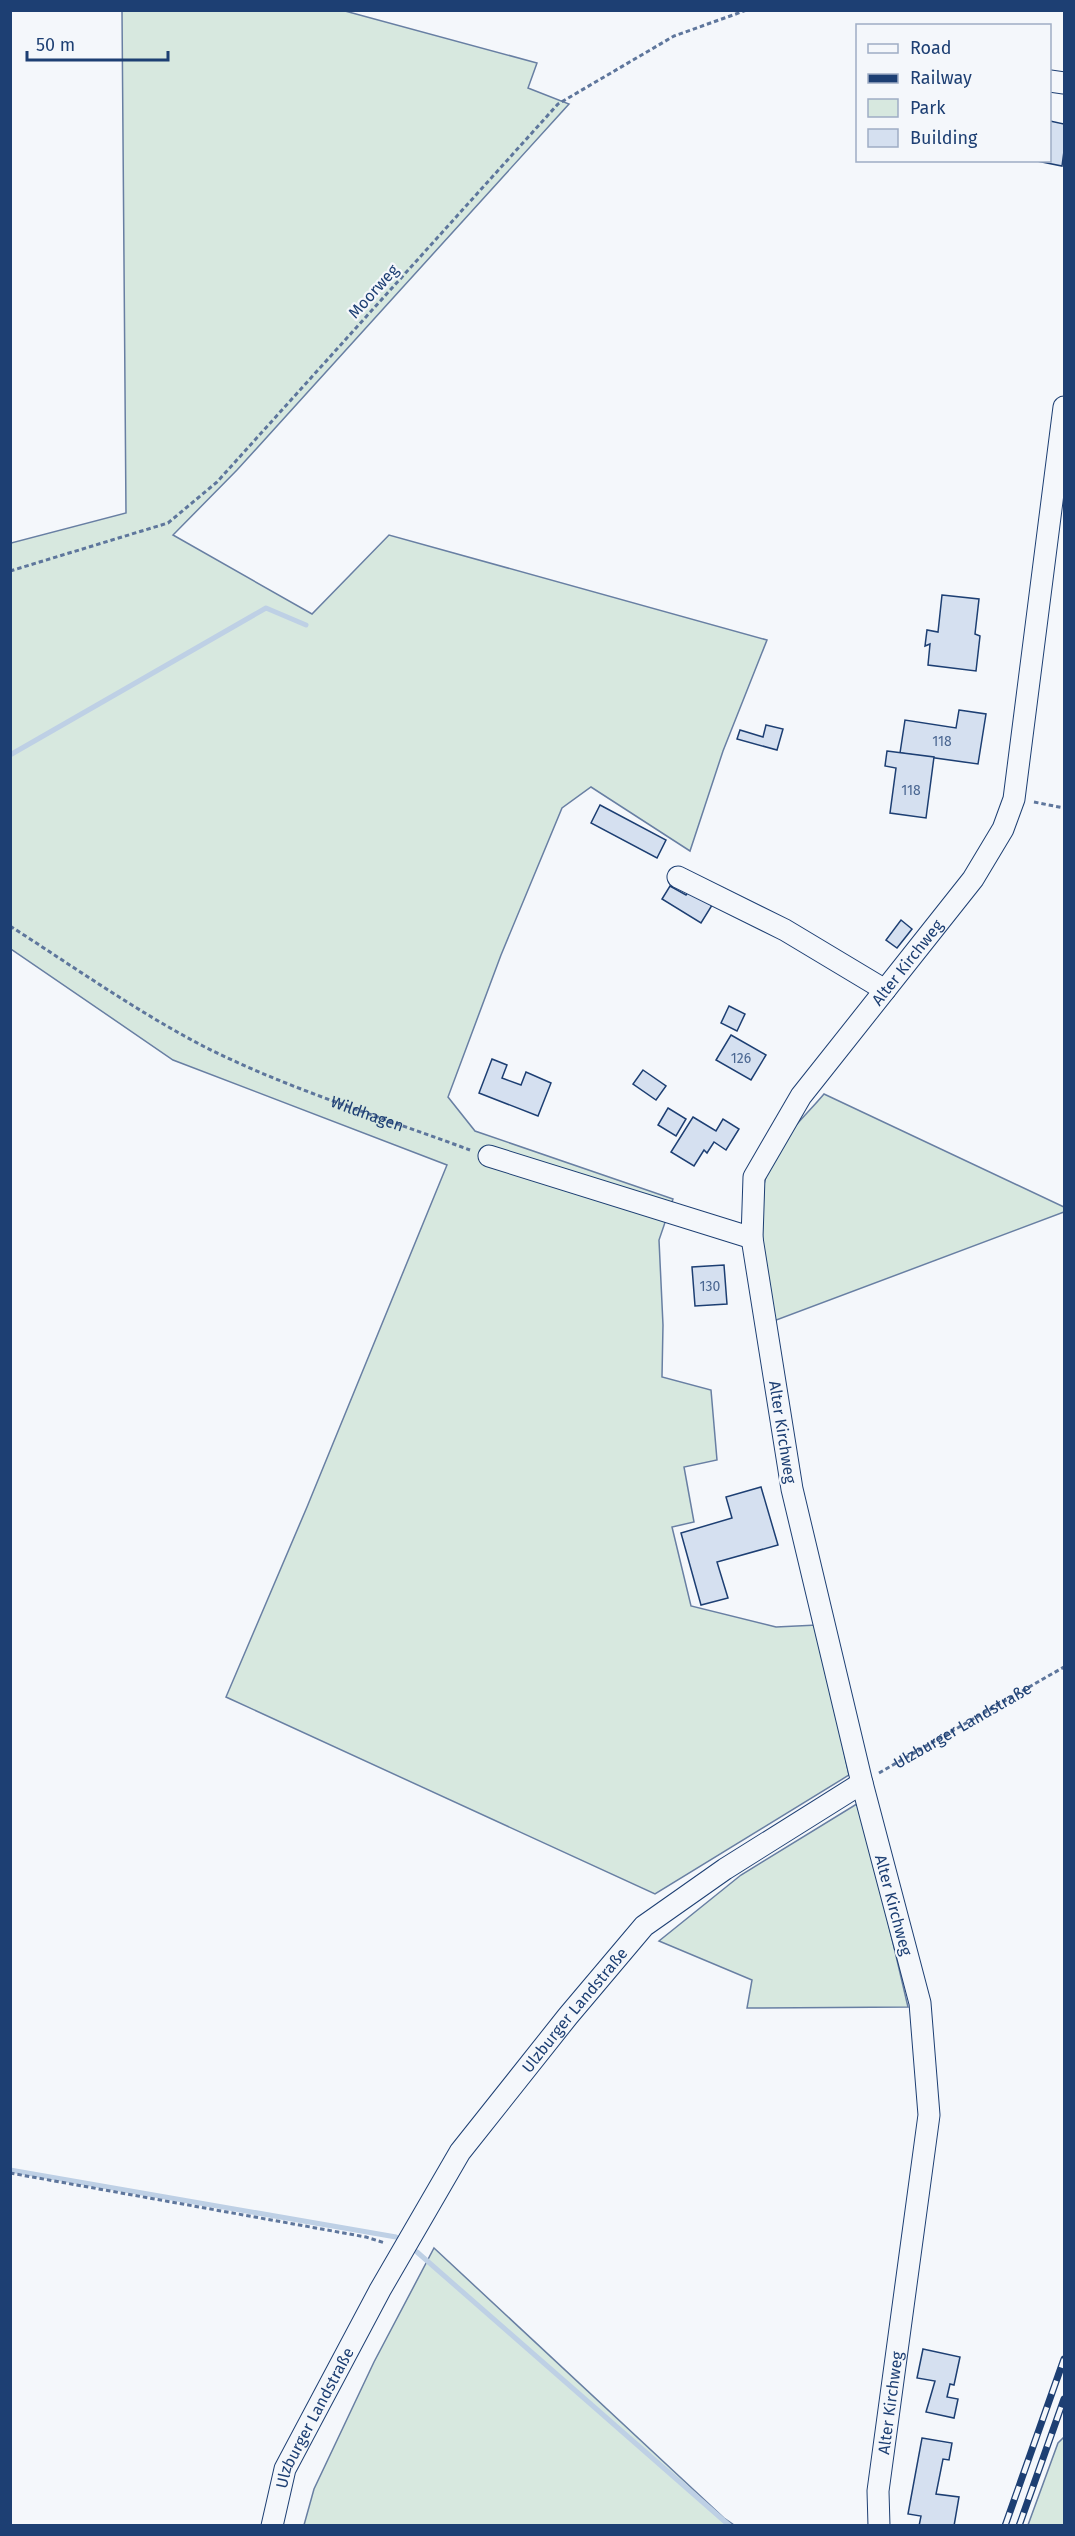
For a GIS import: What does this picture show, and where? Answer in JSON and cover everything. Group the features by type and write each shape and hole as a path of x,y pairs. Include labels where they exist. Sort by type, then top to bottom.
{"street":[{"name":"Alter Kirchweg","path":"879,2526 878,2491 929,2115 920,2003 862,1783 792,1489 752,1238 754,1177 801,1096 973,879 1003,829 1014,799 1065,407"},
{"path":"678,877 785,930 885,990"},
{"path":"489,1156 752,1238"},
{"name":"Ulzburger Landstraße","path":"272,2526 285,2469 404,2248 460,2152 568,2016 644,1926 725,1869 862,1783"}],"path":[{"name":"Moorweg","path":"10,571 168,523 217,482 558,104 675,36 747,10"},
{"path":"1014,799 1065,808"},
{"name":"Wildhagen","path":"10,926 144,1012 203,1046 266,1075 489,1156"},
{"name":"Ulzburger Landstraße","path":"862,1783 1065,1667"},
{"path":"10,2173 366,2237 404,2248"}],"green space":[{"path":"122,11 345,11 537,63 528,88 569,104 237,470 173,535 312,614 389,535 767,640 723,751 690,851 591,787 562,808 501,955 448,1097 475,1131 673,1199 659,1240 663,1325 662,1377 711,1390 717,1460 684,1467 694,1522 672,1527 691,1606 776,1627 817,1625 849,1775 655,1894 226,1697 307,1507 447,1165 173,1060 11,949 11,543 126,513"},
{"path":"824,1094 1064,1207 1064,1212 771,1322 760,1234 763,1190 768,1169 777,1150 793,1128"},
{"path":"860,1802 908,2007 747,2008 752,1980 659,1941 741,1875"},
{"path":"434,2248 734,2525 304,2525 314,2489 374,2362"},
{"path":"1064,2437 1064,2525 1028,2525 1058,2443"}],"building":[{"path":"1051,121 1064,124 1062,166 1042,162 1051,162"},
{"path":"942,595 979,599 975,634 980,636 976,671 928,665 930,644 925,646 927,630 938,632"},
{"path":"959,710 986,714 978,764 900,753 905,720 956,728"},
{"path":"766,725 783,729 777,750 737,739 740,730 763,737"},
{"path":"887,751 934,757 926,818 890,813 896,768 885,766"},
{"path":"600,805 666,840 657,858 591,823"},
{"path":"670,886 686,895 691,888 714,902 701,923 662,899"},
{"path":"901,920 912,929 897,948 886,940"},
{"path":"729,1006 745,1014 737,1031 721,1023"},
{"path":"731,1035 766,1055 751,1080 716,1060"},
{"path":"492,1059 507,1065 502,1078 521,1085 526,1072 551,1083 538,1116 479,1093"},
{"path":"643,1070 666,1086 656,1100 633,1084"},
{"path":"668,1108 686,1119 676,1136 658,1125"},
{"path":"693,1117 716,1131 723,1119 739,1129 726,1150 714,1142 707,1153 704,1150 694,1166 671,1152"},
{"path":"724,1265 727,1304 695,1306 692,1267"},
{"path":"761,1487 778,1545 717,1562 728,1598 701,1605 681,1533 732,1518 726,1497"},
{"path":"923,2349 960,2357 954,2385 950,2384 947,2397 958,2399 954,2418 926,2412 935,2381 917,2378"},
{"path":"922,2438 952,2443 949,2460 943,2459 936,2494 959,2497 954,2526 919,2526 921,2516 908,2514"}],"waterway":[{"path":"10,755 266,608 306,625"},
{"path":"10,2170 396,2237"},
{"path":"417,2252 730,2526"}],"railway":[{"path":"1005,2526 1064,2359"},
{"path":"1019,2526 1064,2399"}]}
